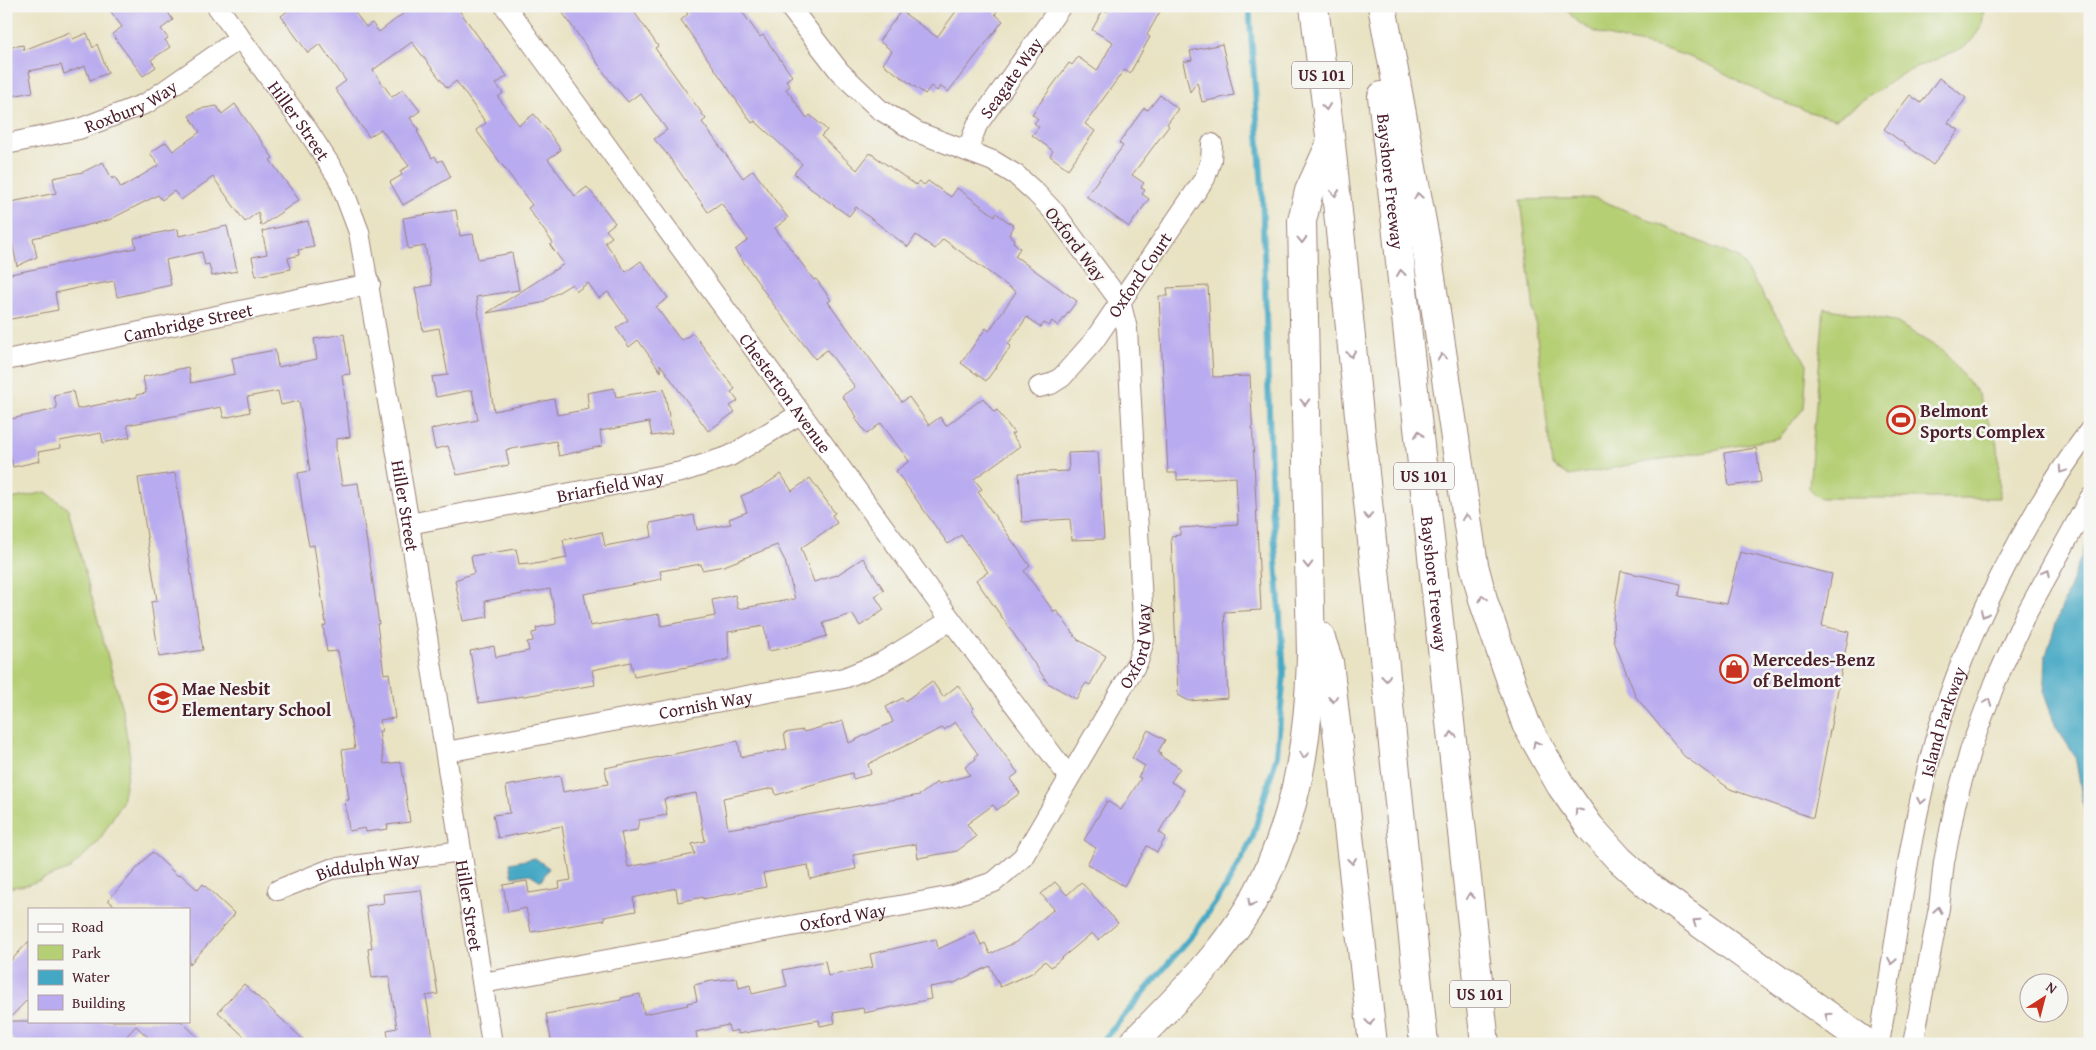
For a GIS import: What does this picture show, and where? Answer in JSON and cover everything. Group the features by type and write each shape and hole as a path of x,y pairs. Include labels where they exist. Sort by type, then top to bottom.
{"highway":[{"name":"US 101","path":"1314,6 1331,144 1424,1044"},
{"name":"Bayshore Freeway","path":"1373,6 1486,1044"},
{"path":"1382,6 1425,238 1474,566 1484,603 1526,724 1560,786 1590,826 1619,859 1652,889 1688,916 1868,1044"},
{"path":"1132,1044 1181,993 1226,939 1250,904 1273,860 1294,797 1304,756 1310,688 1302,221 1309,191 1331,144"},
{"path":"1308,602 1329,662 1373,1044"},
{"path":"1476,945 1494,1044"}],"street":[{"name":"Hiller Street","path":"218,6 308,131 339,179 359,232 370,284 492,1044"},
{"name":"Chesterton Avenue","path":"505,6 800,414 1069,777"},
{"name":"Oxford Way","path":"483,983 953,896 994,882 1023,858 1138,661 1144,640 1127,330 1120,301 1055,213 1016,175 993,161 917,132 879,109 840,72 789,6"},
{"name":"Seagate Way","path":"966,151 977,125 1061,6"},
{"name":"Roxbury Way","path":"6,144 79,129 146,103 240,38"},
{"name":"Oxford Court","path":"1039,387 1051,384 1062,377 1097,336 1206,178 1211,160 1212,144"},
{"name":"Cambridge Street","path":"6,360 370,284"},
{"name":"Briarfield Way","path":"409,524 681,472 706,465 730,456 800,414"},
{"name":"Island Parkway","path":"1879,1044 1922,794 1943,714 1969,647 2004,570 2042,500 2090,430"},
{"name":"Island Parkway","path":"1913,1044 1939,908 1944,862 1954,805 1971,748 1995,682 2025,616 2090,498"},
{"name":"Cornish Way","path":"446,752 844,678 881,662 951,620"},
{"name":"Biddulph Way","path":"278,890 331,869 461,850"}],"green space":[{"path":"1565,6 1984,7 1982,26 1972,40 1962,48 1902,74 1836,119 1774,98 1692,58 1660,48 1614,38 1591,30 1572,16"},
{"path":"1596,198 1739,258 1807,364 1804,408 1779,438 1569,476 1552,465 1521,200"},
{"name":"Belmont Sports Complex","path":"1824,308 1894,321 1943,351 1978,394 1998,446 2000,498 1819,498 1809,488"},
{"path":"46,492 68,509 123,713 130,757 122,802 99,841 70,869 27,885 6,888 6,500"}],"water":[{"path":"2090,533 2090,841 2075,756 2056,727 2044,694 2046,655 2058,617"},
{"path":"535,858 549,868 541,881 530,874 513,877 510,863"}],"building":[{"path":"107,6 164,6 173,20 161,29 168,38 165,40 170,47 151,60 156,67 143,76 112,34 122,27"},
{"path":"294,6 350,6 366,27 372,23 379,32 404,13 400,6 456,6 507,76 496,84 503,93 498,97 519,125 534,114 550,134 561,150 548,159 575,196 587,187 615,223 606,230 612,237 605,242 626,272 641,261 668,298 656,307 679,338 682,340 693,333 735,389 731,392 738,401 730,406 735,412 708,431 660,364 661,372 638,340 629,347 616,328 628,320 608,292 599,298 588,283 577,291 572,284 541,303 487,313 564,264 550,245 553,243 528,208 532,205 476,130 486,123 456,81 447,88 412,42 373,70 392,97 403,89 420,111 410,118 419,130 417,131 432,158 435,156 438,162 442,160 451,177 403,205 390,182 402,175 400,171 409,166 381,129 369,137 335,89 346,81 320,44 308,53 281,16"},
{"path":"558,6 630,6 658,46 655,48 706,119 702,122 743,178 753,170 788,218 775,228 814,280 816,279 831,300 828,302 902,402 909,397 929,425 940,417 946,426 983,398 994,412 997,410 1014,433 1011,434 1020,446 974,479 982,489 978,492 1030,566 1024,571 1054,612 1057,611 1077,639 1106,656 1090,685 1086,683 1076,699 1048,683 976,580 988,572 961,535 948,544 896,471 909,461 881,423 867,434 855,418 857,417 842,396 855,387 827,350 815,359 776,308 735,250 748,240 721,203 708,212 667,154 654,139 667,130 640,93 628,102 610,81"},
{"path":"682,6 738,6 760,37 763,35 792,76 786,80 790,86 786,89 807,118 810,115 827,130 821,136 857,170 870,153 916,185 919,181 924,185 928,181 951,197 957,188 995,216 996,213 1014,226 1009,235 1015,239 1013,242 1020,248 1015,256 1077,301 1058,326 1052,321 1049,326 1044,323 1041,327 1027,317 1008,344 1011,346 986,381 961,363 986,328 989,331 1016,292 943,239 935,249 916,235 908,247 856,207 849,216 811,189 794,173 802,164 755,121 752,123 681,20 688,14"},
{"path":"960,6 1001,6 995,14 1003,21 948,92 940,86 937,91 931,86 925,94 883,64 892,51 879,41 901,11 937,37"},
{"path":"1109,6 1163,6 1147,35 1150,37 1130,73 1124,70 1085,124 1095,131 1068,169 1050,156 1053,151 1032,135 1039,127 1034,123 1038,119 1032,114 1069,63 1072,65 1078,57 1097,71 1113,42 1092,30 1103,10 1106,12"},
{"path":"70,32 73,39 87,33 93,48 97,44 108,73 90,80 85,66 64,74 61,65 29,71 33,92 6,97 6,48 23,45 24,50"},
{"path":"1222,44 1234,95 1202,102 1197,82 1190,92 1183,62 1192,60 1190,51"},
{"path":"1939,78 1966,98 1948,123 1959,130 1933,165 1884,129 1910,95 1921,103"},
{"path":"1160,95 1178,109 1167,124 1169,126 1132,175 1144,183 1141,187 1145,190 1142,194 1149,199 1129,227 1086,196 1123,146 1119,143 1144,108 1148,110"},
{"path":"235,104 273,158 270,160 299,200 261,226 258,212 245,222 213,177 181,200 174,191 162,200 158,195 109,220 33,238 37,257 17,266 10,232 6,233 6,203 56,193 53,178 83,172 103,162 112,179 115,177 121,188 159,165 150,153 166,142 173,151 200,132 189,116 199,109 217,106 222,114"},
{"path":"456,210 460,236 473,234 478,259 512,253 519,290 476,297 494,411 554,399 557,415 589,409 587,393 614,388 616,397 664,389 672,433 652,436 649,422 600,431 602,446 559,456 556,441 506,450 509,465 457,475 448,446 435,449 431,429 478,420 472,390 436,397 432,377 448,375 439,328 423,331 415,288 432,285 425,246 408,249 403,218"},
{"path":"308,221 314,247 298,250 299,255 288,258 291,269 256,276 252,257 267,254 262,231"},
{"path":"227,226 237,271 212,276 209,264 205,265 202,252 166,260 171,285 117,297 114,281 77,288 55,293 58,310 6,320 6,275 136,248 134,238 178,229 179,236"},
{"path":"1208,286 1213,377 1250,376 1261,610 1224,612 1228,698 1189,701 1178,695 1171,536 1180,535 1180,528 1238,524 1236,477 1177,480 1177,473 1168,473 1159,296 1168,296 1167,288"},
{"path":"344,334 350,374 342,375 350,437 336,439 336,449 342,485 358,483 379,624 377,624 384,674 389,673 395,718 380,720 382,731 379,731 384,764 401,762 410,822 387,825 388,829 366,832 365,828 349,831 345,800 349,800 342,750 355,748 338,651 327,652 323,626 326,625 314,545 309,546 304,519 298,473 310,471 299,401 281,405 278,391 247,397 250,412 224,418 221,407 127,425 130,437 103,443 101,433 60,441 61,448 38,452 40,461 13,467 9,451 6,452 6,420 57,409 54,395 73,391 77,409 137,397 136,395 146,393 143,377 188,367 191,383 235,374 232,358 275,350 278,367 317,359 314,339"},
{"path":"1756,448 1761,482 1729,486 1724,453"},
{"path":"1098,452 1104,539 1072,540 1070,519 1022,522 1019,473 1069,471 1068,453"},
{"path":"175,473 203,650 159,657 151,602 157,601 138,478"},
{"path":"781,474 792,491 810,478 835,513 832,515 837,523 801,548 814,582 837,575 863,558 884,590 875,596 884,610 860,626 852,614 823,623 827,636 790,647 769,651 764,626 728,632 729,659 634,677 631,662 592,670 595,685 479,703 470,651 494,646 496,657 529,651 527,642 533,641 532,633 537,632 536,628 556,624 556,618 550,589 485,601 488,617 463,621 455,580 474,573 471,556 516,549 519,564 528,563 529,565 567,558 563,540 602,532 605,546 652,537 650,523 694,515 697,530 731,524 729,519 747,512 741,496 760,488","holes":["777,545 785,561 795,599 738,609 735,595 712,600 715,616 661,626 659,614 590,626 584,594 662,579 660,571 701,564 702,570 724,566"]},
{"name":"Mercedes-Benz of Belmont","path":"1740,552 1832,574 1822,626 1849,632 1813,818 1730,789 1684,756 1636,697 1614,641 1613,618 1621,571 1681,584 1679,596 1727,604"},
{"path":"932,681 943,697 958,685 974,708 972,710 1018,773 1010,779 1020,793 997,810 993,805 967,824 976,837 957,851 918,858 916,844 853,855 856,869 810,879 808,865 763,873 766,887 703,899 703,897 678,902 676,888 633,898 636,911 604,917 605,920 531,932 526,908 508,912 503,885 527,881 529,893 560,888 559,882 571,880 562,826 498,838 493,815 510,813 506,786 560,776 563,792 608,784 605,768 738,741 741,757 787,749 784,733 803,730 804,732 843,721 849,743 893,722 886,707 903,698 905,701","holes":["955,722 978,754 975,756 976,759 965,767 970,775 938,784 937,782 920,795 728,829 723,798 774,788 776,795 852,773 853,779 871,774 868,764 942,728 944,730","696,793 705,841 692,844 695,854 628,867 621,833 637,830 639,820 667,815 664,799"]},
{"path":"1148,730 1165,740 1158,752 1161,754 1160,756 1180,768 1171,782 1184,790 1159,832 1166,837 1157,852 1147,846 1124,886 1087,864 1096,848 1084,840 1107,801 1121,810 1141,778 1138,777 1145,766 1132,758"},
{"path":"152,852 178,876 180,874 198,890 203,884 235,914 190,964 190,908 117,908 108,900"},
{"path":"1055,882 1067,895 1081,882 1118,923 1098,940 1092,933 1051,967 1045,961 1032,973 1000,987 990,966 954,983 929,987 931,999 864,1013 863,1008 833,1013 835,1023 820,1026 819,1020 738,1034 738,1030 730,1032 728,1025 696,1032 698,1044 552,1044 546,1014 621,1000 621,998 640,994 644,1014 688,1005 687,1003 697,1001 694,985 737,978 739,988 750,985 752,994 787,986 783,970 825,961 828,976 873,967 870,954 936,939 938,949 975,932 981,945 985,943 990,954 1016,942 1054,909 1041,894"},
{"path":"421,890 438,994 426,996 434,1044 389,1044 387,1030 397,1028 389,976 372,978 368,949 372,948 366,906 384,903 383,894"},
{"path":"28,942 28,999 7,1021 182,1022 205,1044 155,1044 136,1026 119,1044 17,1044 6,1033 6,966"},
{"path":"244,984 308,1044 252,1044 218,1012"}],"waterway":[{"path":"1100,1044 1194,933 1226,887 1252,839 1277,755 1284,673 1272,505 1262,188 1249,6"}],"place":[{"name":"Belmont Sports Complex","path":"1901,420"},
{"name":"Mercedes-Benz of Belmont","path":"1734,669"},
{"name":"Mae Nesbit Elementary School","path":"163,698"}]}
